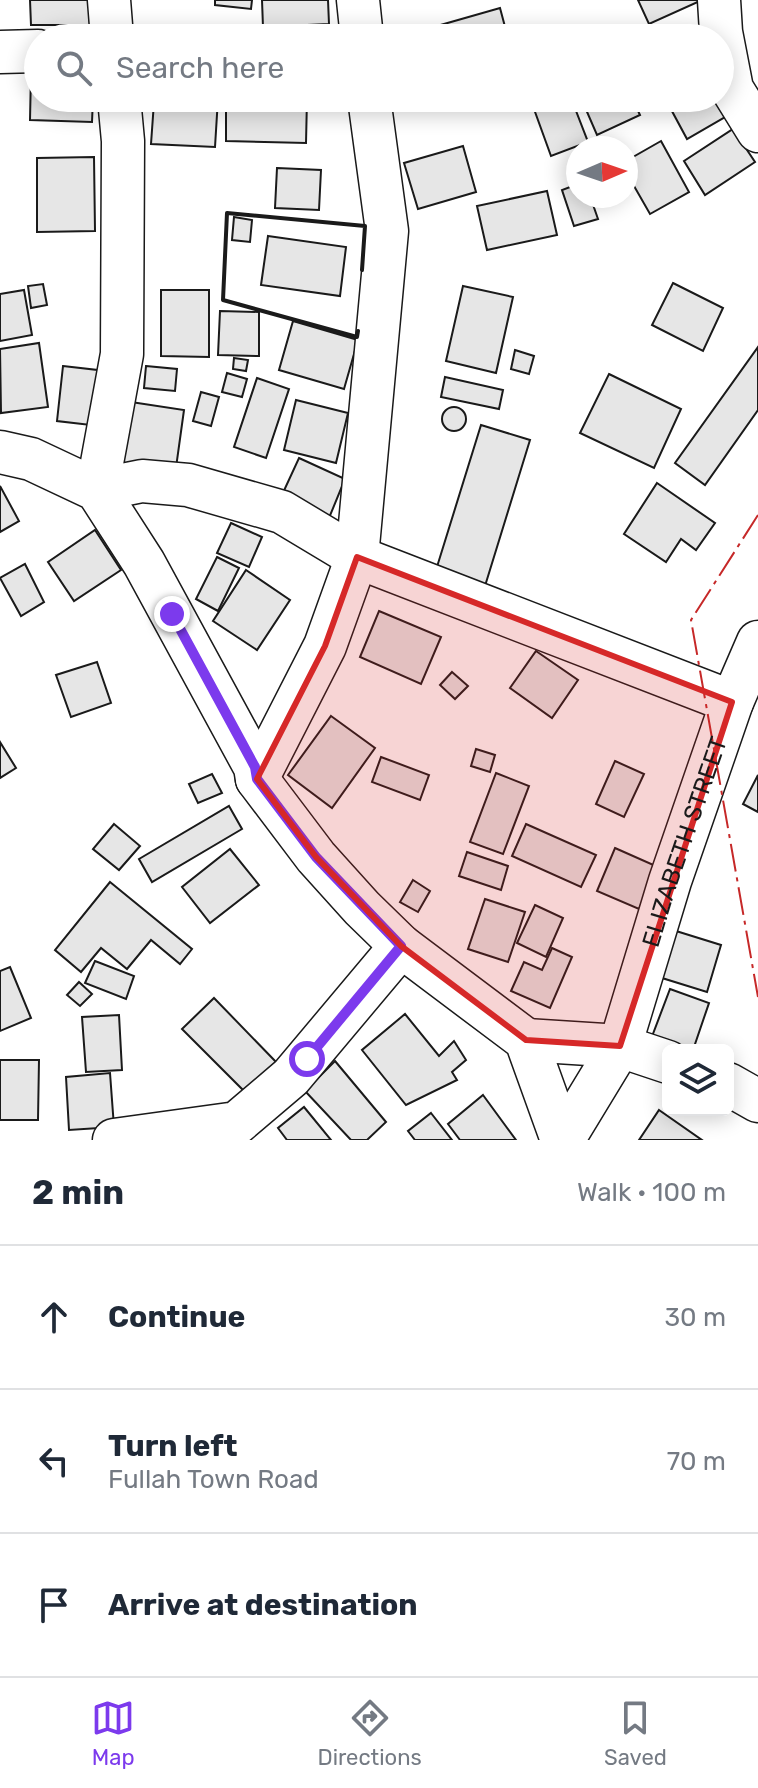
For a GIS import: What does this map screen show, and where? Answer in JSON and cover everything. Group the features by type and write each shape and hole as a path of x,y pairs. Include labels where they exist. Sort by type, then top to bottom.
{"street":[{"path":"109,0 111,24"},
{"path":"358,0 361,24"},
{"path":"719,0 720,24"},
{"path":"0,52 24,51"},
{"path":"734,92 758,131"},
{"path":"97,490 122,354 123,141 120,112"},
{"path":"257,779 325,646 357,557 387,231 371,112"},
{"path":"0,452 31,459 97,490 144,563 255,767 257,779 316,857 401,946 526,1040 562,1140"},
{"path":"97,490 142,481 188,485 282,512 357,557 732,702"},
{"name":"ELIZABETH STREET","path":"562,1140 620,1046 670,881 732,702 758,642"},
{"path":"114,1140 237,1123 291,1077 401,946"},
{"path":"526,1040 620,1046 662,1060"},
{"path":"734,1087 758,1101"}],"highlighted area":[{"path":"357,557 732,702 620,1046 526,1040 401,946 316,857 257,779 325,646"}],"building":[{"path":"30,0 89,0 90,24 31,24"},
{"path":"215,0 252,0 251,9 215,5"},
{"path":"262,0 328,0 329,24 263,24"},
{"path":"638,0 702,0 649,24"},
{"path":"500,8 504,24 444,24"},
{"path":"30,112 92,112 92,122 30,120"},
{"path":"153,112 217,112 215,147 151,144"},
{"path":"226,112 307,112 306,143 226,141"},
{"path":"535,112 576,112 586,136 566,136 566,150 551,156"},
{"path":"587,112 639,112 640,115 597,135"},
{"path":"672,112 722,112 725,117 687,139"},
{"path":"733,129 755,162 705,195 684,161"},
{"path":"661,141 689,192 650,214 638,193 638,154"},
{"path":"463,146 476,192 418,209 404,163"},
{"path":"94,157 95,231 37,232 37,158"},
{"path":"277,168 321,170 319,210 275,208"},
{"path":"547,191 557,235 487,250 477,206"},
{"path":"568,208 594,208 598,219 574,226"},
{"path":"234,217 252,220 250,242 232,240"},
{"path":"268,236 346,247 340,296 261,285"},
{"path":"673,283 723,308 703,351 652,325"},
{"path":"43,284 47,305 31,308 28,286"},
{"path":"463,286 513,297 496,373 446,361"},
{"path":"24,290 32,335 0,341 0,294"},
{"path":"161,290 209,290 209,357 161,356"},
{"path":"220,311 259,312 259,356 218,355"},
{"path":"293,321 358,340 344,389 279,370"},
{"path":"39,343 48,407 1,413 0,349"},
{"path":"758,347 758,410 705,485 675,463"},
{"path":"515,350 534,356 529,374 511,369"},
{"path":"234,358 248,360 246,371 233,369"},
{"path":"63,366 106,371 99,426 57,421"},
{"path":"146,366 177,369 175,391 144,388"},
{"path":"227,373 247,379 242,397 222,392"},
{"path":"609,374 681,409 654,468 580,433"},
{"path":"445,377 503,390 499,409 441,397"},
{"path":"257,378 289,389 266,458 234,447"},
{"path":"201,392 219,397 211,426 193,421"},
{"path":"296,400 348,413 336,463 284,450"},
{"path":"131,402 184,410 175,475 121,468"},
{"path":"454,407 463,410 466,419 463,428 454,431 445,428 442,419 445,410"},
{"path":"481,425 530,440 485,586 436,570"},
{"path":"299,458 345,479 329,518 281,497"},
{"path":"657,483 715,523 696,550 681,539 666,562 624,534"},
{"path":"0,486 19,521 0,532"},
{"path":"231,523 262,537 249,567 217,553"},
{"path":"95,530 121,570 74,601 48,562"},
{"path":"217,557 239,568 218,611 196,599"},
{"path":"25,564 44,602 21,616 0,578"},
{"path":"246,570 290,600 257,650 213,621"},
{"path":"379,611 441,637 421,684 360,657"},
{"path":"536,651 578,680 552,718 510,688"},
{"path":"97,662 111,703 71,717 56,675"},
{"path":"452,672 468,686 455,699 440,685"},
{"path":"331,716 375,748 332,808 288,775"},
{"path":"0,742 16,768 0,778"},
{"path":"476,749 495,755 490,772 471,766"},
{"path":"381,757 429,775 420,800 372,782"},
{"path":"615,761 644,774 624,817 596,804"},
{"path":"496,773 529,786 503,854 470,842"},
{"path":"212,774 222,793 198,803 189,784"},
{"path":"758,775 758,812 743,804"},
{"path":"229,806 242,829 152,882 139,859"},
{"path":"114,824 140,846 119,870 93,849"},
{"path":"526,824 596,855 581,887 512,856"},
{"path":"615,848 658,867 639,909 597,891"},
{"path":"230,849 259,885 210,923 182,887"},
{"path":"467,852 508,866 501,890 459,876"},
{"path":"413,880 430,891 418,912 400,902"},
{"path":"110,882 192,949 180,964 151,940 127,969 101,948 81,972 55,950"},
{"path":"485,899 525,912 508,962 468,949"},
{"path":"535,905 563,918 546,957 517,943"},
{"path":"676,931 721,945 707,992 662,978"},
{"path":"552,948 572,957 550,1008 511,991 524,962 542,970"},
{"path":"95,961 134,976 126,999 85,983"},
{"path":"10,967 31,1018 0,1031 0,971"},
{"path":"79,982 92,994 80,1006 67,995"},
{"path":"670,989 709,1003 695,1044 648,1047"},
{"path":"214,998 278,1064 247,1094 182,1029"},
{"path":"405,1014 439,1056 454,1041 466,1060 452,1072 457,1080 406,1105 362,1050"},
{"path":"119,1015 122,1070 86,1072 82,1017"},
{"path":"0,1060 39,1060 38,1120 0,1120"},
{"path":"335,1061 386,1122 367,1140 351,1140 305,1091"},
{"path":"110,1073 114,1127 69,1130 66,1077"},
{"path":"483,1095 516,1140 460,1140 448,1124"},
{"path":"304,1107 331,1140 287,1140 278,1128"},
{"path":"659,1110 662,1116 668,1116 702,1140 639,1140"},
{"path":"431,1113 452,1140 415,1140 408,1131"}],"wall":[{"path":"358,331 357,337 223,300 227,213 365,226 362,270"}],"power":[{"path":"758,515 691,620 758,997"}],"route":[{"path":"172,614 255,767 257,779 316,857 401,946 307,1059"}]}
